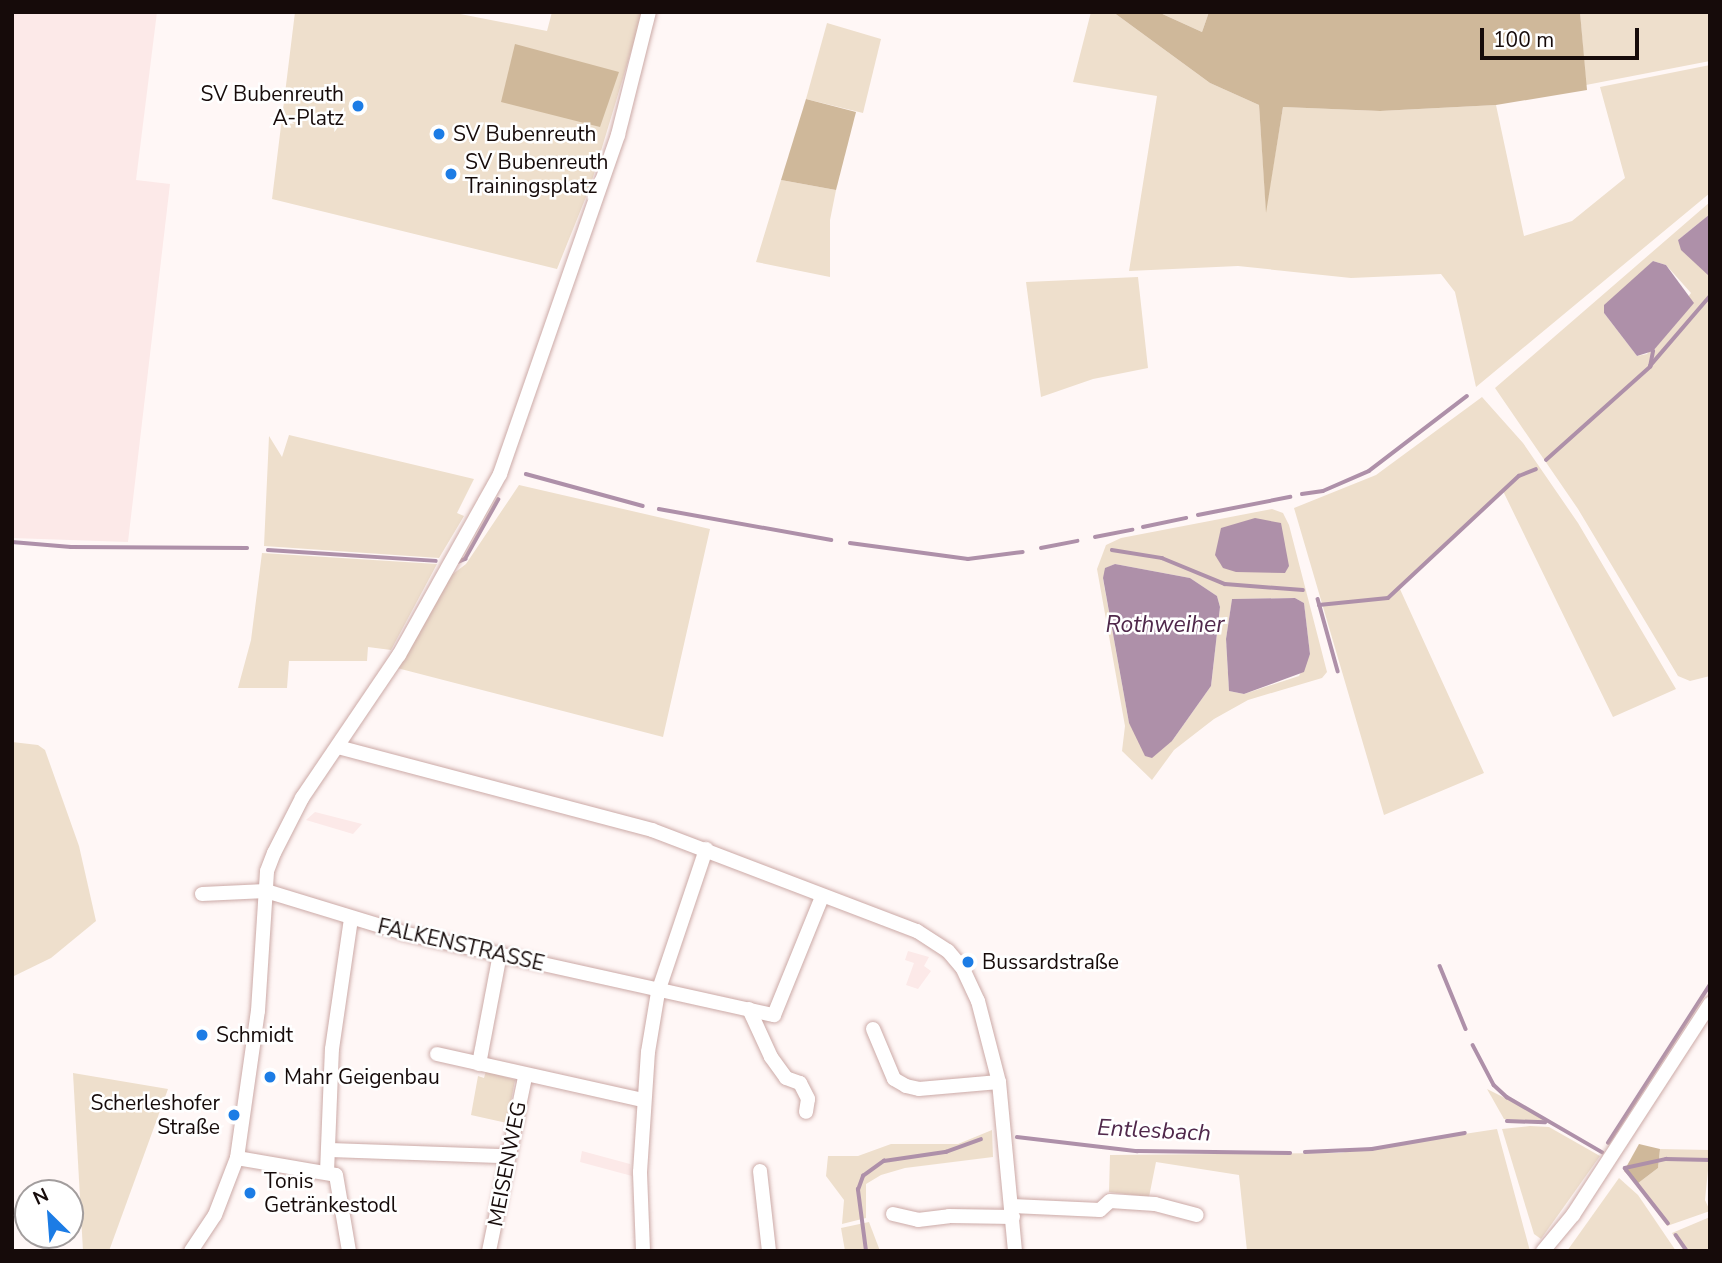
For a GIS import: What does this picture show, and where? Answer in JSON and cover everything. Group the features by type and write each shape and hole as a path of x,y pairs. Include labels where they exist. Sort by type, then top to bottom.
{"street":[{"path":"191,1251 215,1215 237,1158 258,1012 267,871 287,826 399,655 500,474 618,135 649,12"},
{"path":"338,747 637,825 917,931 948,951 963,969 978,1001 999,1082 1015,1251"},
{"path":"643,1251 643,1101 658,992 706,849"},
{"path":"202,894 266,891"},
{"name":"FALKENSTRASSE","path":"266,891 351,918 658,992 774,1015 822,897"},
{"path":"327,1172 330,1150 332,1049 351,918"},
{"path":"479,1064 500,954"},
{"path":"1543,1251 1632,1127 1710,1004"},
{"path":"749,1009 768,1059 786,1078 800,1083 808,1099 806,1112"},
{"path":"873,1029 894,1079 906,1086 919,1089 999,1082"},
{"path":"437,1054 525,1077 643,1101"},
{"path":"786,1078 800,1069"},
{"name":"MEISENWEG","path":"489,1251 506,1156 525,1077"},
{"path":"330,1150 506,1156"},
{"path":"237,1158 336,1175 341,1188 349,1251"},
{"path":"760,1171 769,1251"},
{"path":"893,1214 918,1220 1013,1211 1100,1210 1110,1201 1155,1203 1197,1215"}],"shaded area":[{"path":"12,12 157,12 136,180 170,184 128,542 12,538"},
{"name":"SV Bubenreuth","path":"295,12 450,12 547,31 552,12 643,12 590,187 557,269 272,199"},
{"path":"1091,12 1113,12 1210,83 1259,105 1266,209 1283,107 1380,111 1496,105 1524,236 1572,221 1625,178 1600,87 1710,65 1710,193 1476,387 1455,292 1441,274 1351,278 1238,266 1129,271 1157,96 1073,82"},
{"path":"1113,12 1158,12 1202,32 1209,12 1580,12 1587,90 1496,105 1380,111 1283,107 1266,213 1259,105 1210,83"},
{"path":"1158,12 1209,12 1202,32"},
{"path":"1580,12 1710,12 1710,61 1586,85"},
{"path":"827,23 881,39 863,113 806,99"},
{"path":"515,44 619,72 600,127 501,102"},
{"path":"806,99 856,112 836,190 781,180"},
{"path":"781,180 836,190 830,220 830,277 756,262"},
{"path":"1710,202 1710,214 1678,240 1710,274 1710,676 1690,681 1678,676 1578,509 1495,388","holes":["1653,261 1666,265 1691,293 1647,354 1637,356 1604,313"]},
{"path":"1138,277 1148,368 1093,379 1041,397 1026,282"},
{"path":"1482,397 1523,443 1578,523 1676,689 1613,717 1503,491 1399,587 1484,773 1384,815 1294,508 1376,475"},
{"path":"289,435 474,479 457,513 464,516 439,558 264,546 269,436 282,457"},
{"path":"519,485 710,529 663,737 397,668 449,577 466,564"},
{"path":"1272,509 1283,513 1289,525 1327,672 1322,678 1248,700 1214,719 1174,750 1152,780 1122,751 1125,726 1097,569 1106,545 1121,538","holes":["1115,564 1190,578 1217,596 1220,607 1211,686 1172,741 1129,723 1103,579 1106,568","1295,598 1304,603 1310,654 1299,676 1244,694 1229,691 1226,639 1232,599"]},
{"path":"262,553 437,564 391,650 368,647 367,661 289,661 287,688 238,688 251,640"},
{"path":"12,742 38,745 45,750 79,846 96,921 51,958 12,977"},
{"path":"315,812 362,824 353,834 306,820"},
{"path":"908,951 929,957 924,966 931,971 918,989 906,985 914,963 905,960"},
{"path":"486,1071 515,1080 507,1123 471,1115 478,1076 484,1078"},
{"path":"73,1073 168,1089 109,1251 83,1251 84,1179 79,1179"},
{"path":"1487,1089 1519,1105 1550,1123 1504,1119"},
{"path":"1549,1127 1600,1156 1541,1239 1534,1234 1502,1129"},
{"path":"1497,1129 1530,1251 1247,1251 1239,1175 1156,1162 1149,1197 1109,1192 1110,1155 1339,1153"},
{"path":"992,1130 993,1157 905,1168 881,1175 866,1184 866,1218 842,1224 844,1200 826,1176 828,1156 858,1156 891,1144 958,1144"},
{"path":"1639,1144 1660,1149 1658,1168 1637,1184 1624,1171"},
{"path":"1660,1149 1710,1150 1705,1200 1710,1211 1667,1226 1637,1184 1658,1168"},
{"path":"582,1151 630,1164 632,1176 580,1162"},
{"path":"1619,1178 1638,1195 1676,1251 1567,1251"},
{"path":"1710,1217 1710,1251 1684,1251 1672,1233"},
{"path":"869,1222 880,1251 845,1251 841,1228"}],"water":[{"path":"1710,214 1709,276 1681,250 1678,240"},
{"path":"1653,261 1666,265 1694,303 1653,351 1637,356 1604,313 1604,305"},
{"name":"Rothweiher","path":"1255,518 1281,523 1289,566 1285,573 1236,572 1223,568 1215,555 1221,528"},
{"name":"Rothweiher","path":"1115,564 1190,578 1217,596 1220,607 1211,686 1172,741 1152,758 1145,756 1129,723 1103,578 1105,568"},
{"name":"Rothweiher","path":"1295,598 1304,603 1310,654 1304,672 1244,694 1229,691 1226,639 1232,599"}],"waterway":[{"path":"1650,366 1710,296"},
{"path":"1546,460 1650,367 1653,351"},
{"path":"1302,494 1323,491 1369,471 1467,396"},
{"path":"1319,605 1388,598 1519,476 1536,469"},
{"path":"526,474 643,506"},
{"path":"1198,515 1290,497"},
{"path":"458,562 465,559 498,500"},
{"path":"659,509 831,540"},
{"path":"1143,527 1186,518"},
{"path":"1095,537 1132,530"},
{"path":"1041,548 1077,541"},
{"path":"12,542 71,547 247,548"},
{"path":"850,543 968,559 1023,552"},
{"path":"268,550 436,561"},
{"path":"1112,550 1162,558 1225,584 1303,590"},
{"path":"1318,599 1338,671"},
{"path":"1440,966 1466,1029"},
{"path":"1608,1143 1710,985"},
{"path":"1473,1045 1494,1085 1507,1097 1602,1152"},
{"path":"1507,1121 1545,1122"},
{"path":"1305,1152 1372,1149 1465,1133"},
{"name":"Entlesbach","path":"1017,1137 1137,1151 1290,1153"},
{"name":"Entlesbach","path":"866,1251 858,1190 863,1176 884,1161 946,1152 981,1139"},
{"path":"1625,1168 1666,1159 1710,1160"},
{"path":"1625,1168 1668,1223"},
{"path":"1676,1235 1687,1251"}],"place":[{"name":"SV Bubenreuth A-Platz","path":"358,106"},
{"name":"SV Bubenreuth","path":"439,134"},
{"name":"SV Bubenreuth Trainingsplatz","path":"451,174"},
{"name":"Bussardstraße","path":"968,962"},
{"name":"Schmidt","path":"202,1035"},
{"name":"Mahr Geigenbau","path":"270,1077"},
{"name":"Scherleshofer Straße","path":"234,1115"},
{"name":"Tonis Getränkestodl","path":"250,1193"}]}
